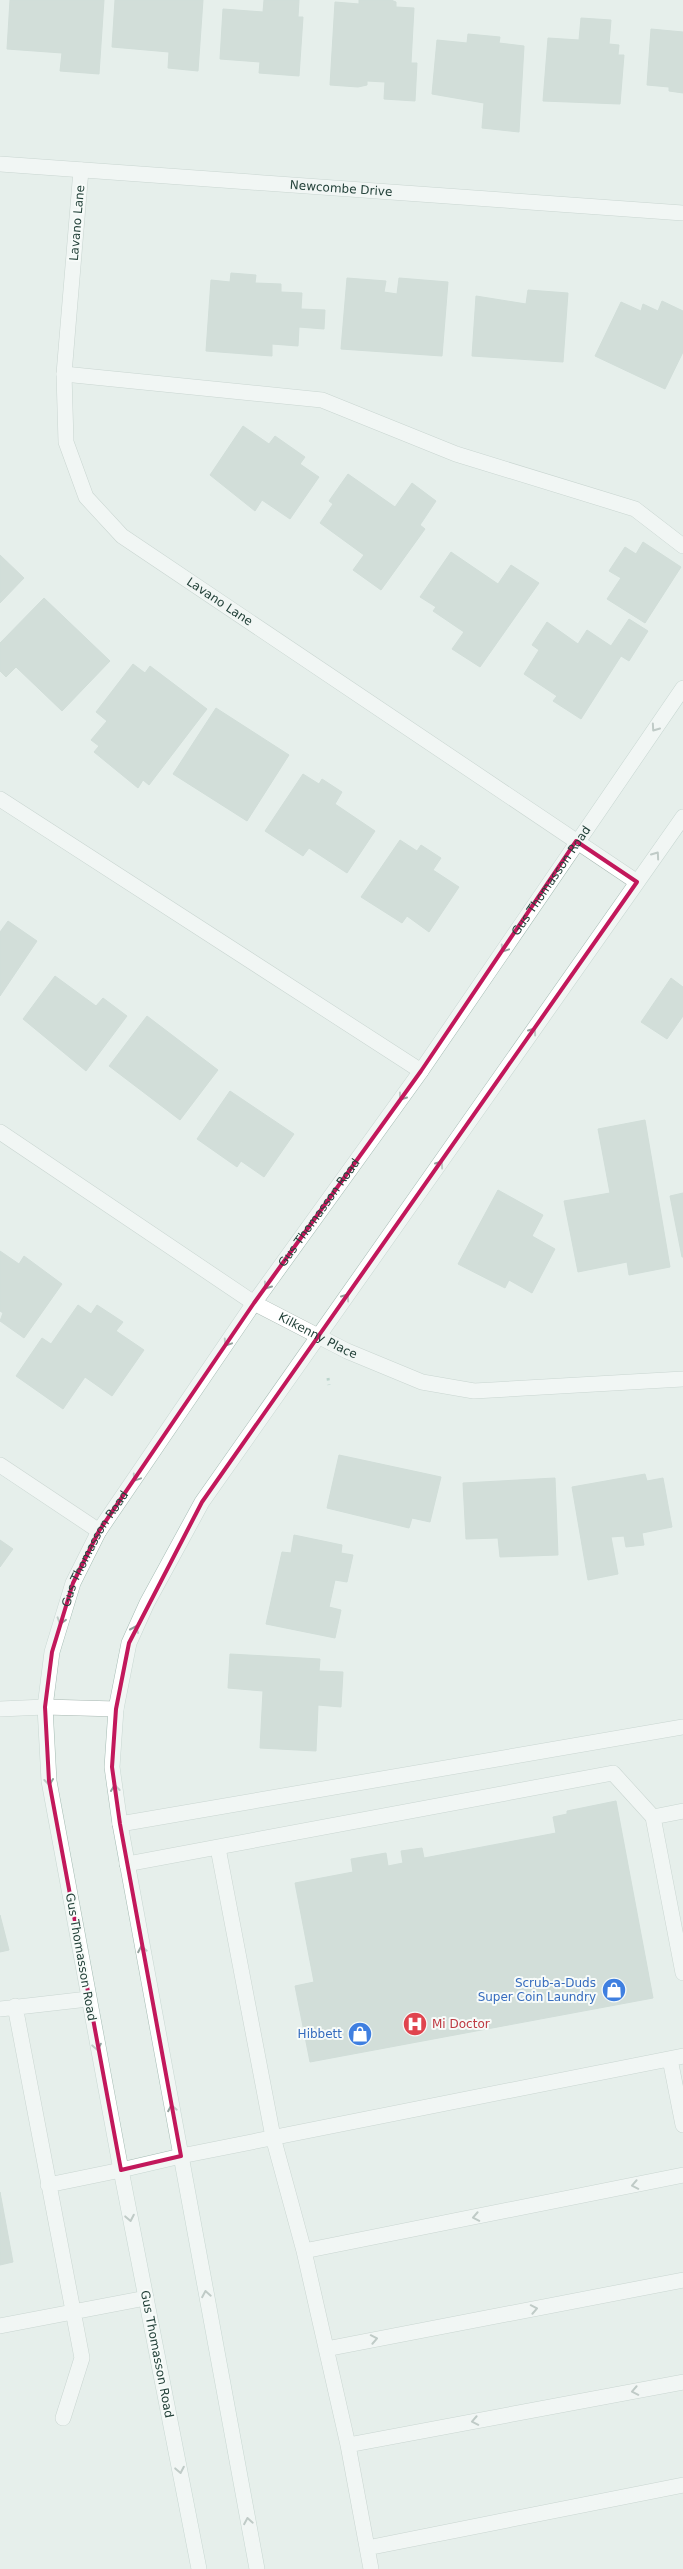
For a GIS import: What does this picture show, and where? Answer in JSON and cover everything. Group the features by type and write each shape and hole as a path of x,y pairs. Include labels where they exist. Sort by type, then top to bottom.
{"main road":[{"name":"Newcombe Drive","path":"0,164 683,213"},
{"name":"Lavano Lane","path":"81,170 64,374 66,442 86,497 122,536 637,882"},
{"path":"64,374 322,400 456,454 635,509 683,546"},
{"name":"Gus Thomasson Road","path":"199,2569 88,1999 48,1781 45,1707 52,1652 73,1583 99,1532 254,1303 422,1071 576,841 683,688"},
{"path":"0,799 422,1071"},
{"path":"257,2569 127,1864 112,1767 116,1708 129,1644 147,1603 202,1502 683,817"},
{"name":"Kilkenny Place","path":"0,1132 254,1303 318,1337 422,1382 474,1391 683,1379"},
{"path":"0,1465 99,1532"},
{"path":"0,1709 45,1707 116,1708"},
{"path":"120,1824 683,1728"},
{"path":"127,1864 613,1772 653,1817 678,1924 683,1973"},
{"path":"653,1817 683,1811"},
{"path":"218,1848 273,2137 304,2251 348,2445 371,2569"},
{"path":"62,2418 82,2358 48,2185 7,2008 88,1999"},
{"path":"48,2185 273,2137 676,2057 683,2125"},
{"path":"304,2251 683,2175"},
{"path":"326,2348 683,2280"},
{"path":"0,2326 146,2298"},
{"path":"348,2445 683,2382"},
{"path":"367,2548 683,2485"}],"path":[{"path":"328,1378 329,1385"}],"highlighted area":[{"path":"576,841 637,882 202,1502 129,1643 116,1709 112,1767 120,1824 181,2156 121,2170 49,1781 45,1707 52,1652 73,1583 99,1531 254,1303 421,1071"}],"building":[{"path":"10,0 104,0 99,74 60,71 62,53 7,49"},
{"path":"115,0 203,0 198,71 168,68 169,52 112,47"},
{"path":"264,0 299,0 298,17 303,17 299,76 259,73 260,62 220,59 223,9 263,12"},
{"path":"359,0 391,0 396,2 396,7 414,8 411,63 417,63 415,101 384,99 385,82 367,81 367,85 358,87 330,85 335,2 359,4"},
{"path":"581,18 611,20 609,44 619,45 618,55 624,55 620,104 543,101 548,38 579,40"},
{"path":"651,29 683,32 683,93 669,91 669,87 647,85"},
{"path":"468,34 500,37 499,43 524,46 519,132 482,128 484,103 432,94 437,40 467,43"},
{"path":"231,273 256,275 255,283 281,284 281,292 302,293 301,309 325,310 324,329 299,327 298,346 272,344 272,356 206,351 211,280 230,282"},
{"path":"347,278 386,281 384,292 397,294 399,278 448,282 442,356 341,349"},
{"path":"528,290 568,293 563,362 472,356 476,296 526,304"},
{"path":"662,301 683,311 683,352 665,389 595,356 621,302 641,311 643,304 658,311"},
{"path":"243,426 269,444 275,436 305,457 300,464 319,477 290,519 262,500 255,511 210,475"},
{"path":"348,474 395,507 412,483 436,501 420,525 425,529 381,590 353,570 364,555 320,523 333,504 329,501"},
{"path":"643,542 681,567 645,623 607,599 621,578 609,571 625,547 636,554"},
{"path":"451,552 498,584 511,565 539,583 480,667 452,649 464,632 433,611 436,607 420,597"},
{"path":"0,555 24,578 0,603"},
{"path":"44,598 110,661 62,711 16,667 6,677 0,671 0,643"},
{"path":"629,619 648,631 629,661 621,656 581,719 553,701 557,696 524,674 539,650 532,645 547,622 578,644 587,630 611,646"},
{"path":"133,664 145,673 150,666 207,709 149,785 143,780 138,788 94,752 99,746 91,740 107,721 96,712"},
{"path":"216,708 289,755 247,821 173,774"},
{"path":"303,774 319,784 322,779 342,792 335,804 375,831 347,873 309,848 303,856 265,831"},
{"path":"400,840 417,851 421,845 441,858 433,870 459,887 429,932 407,916 402,923 361,897"},
{"path":"8,921 37,941 0,996 0,932"},
{"path":"55,976 96,1006 103,998 127,1016 86,1071 23,1019"},
{"path":"671,978 683,987 683,1016 667,1039 641,1022"},
{"path":"147,1016 218,1070 180,1120 109,1066"},
{"path":"230,1091 294,1134 264,1177 241,1161 237,1167 197,1139"},
{"path":"645,1120 670,1267 629,1275 627,1262 578,1272 564,1201 610,1193 598,1129"},
{"path":"498,1190 543,1215 532,1236 555,1249 532,1293 509,1280 505,1288 458,1264"},
{"path":"683,1193 683,1257 682,1257 670,1196"},
{"path":"0,1251 19,1264 24,1256 62,1284 24,1338 0,1321 3,1313 0,1311"},
{"path":"78,1305 91,1314 97,1305 123,1322 116,1331 144,1350 112,1396 85,1377 63,1409 16,1376 42,1338 51,1344"},
{"path":"339,1455 441,1477 430,1522 412,1518 409,1528 327,1508"},
{"path":"645,1474 647,1481 663,1478 672,1527 642,1533 644,1545 626,1547 624,1536 611,1537 618,1574 588,1580 572,1487"},
{"path":"555,1478 558,1555 500,1557 498,1538 466,1539 463,1483"},
{"path":"294,1535 342,1545 341,1553 353,1555 347,1582 335,1580 329,1607 341,1610 335,1638 266,1624 282,1552 291,1553"},
{"path":"0,1540 13,1549 0,1567"},
{"path":"230,1654 320,1659 319,1671 343,1672 341,1707 318,1705 316,1751 260,1748 263,1691 228,1688"},
{"path":"616,1801 653,1998 310,2062 295,1986 314,1982 295,1883 353,1872 351,1859 386,1853 388,1866 403,1863 401,1851 422,1848 424,1858 556,1833 553,1817 567,1814 567,1811"},
{"path":"0,1915 9,1950 0,1952"},
{"path":"0,2192 13,2262 0,2265"}],"place":[{"name":"Scrub-a-Duds Super Coin Laundry","path":"614,1990"},
{"name":"Mi Doctor","path":"415,2024"},
{"name":"Hibbett","path":"360,2034"}]}
